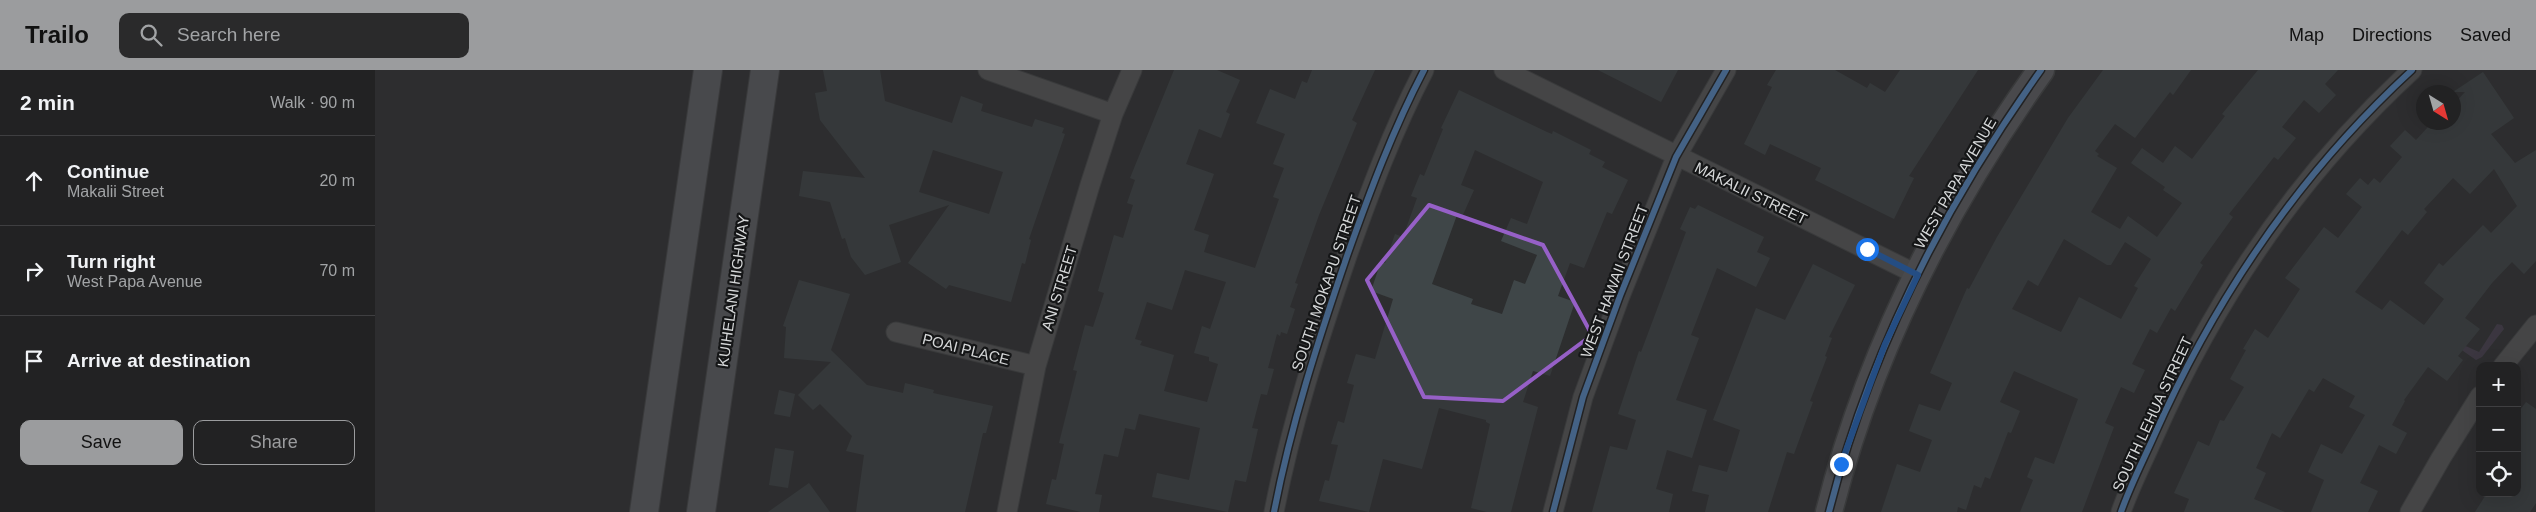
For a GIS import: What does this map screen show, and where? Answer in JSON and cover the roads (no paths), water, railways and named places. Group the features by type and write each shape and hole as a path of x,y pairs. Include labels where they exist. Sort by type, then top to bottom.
{"main road":[{"path":"644,512 708,70"},
{"name":"KUIHELANI HIGHWAY","path":"701,512 765,70"}],"street":[{"path":"988,70 1113,114"},
{"name":"ANI STREET","path":"1007,512 1036,366 1089,185 1113,114 1132,70"},
{"name":"SOUTH MOKAPU STREET","path":"1274,512 1294,418 1332,299 1367,203 1424,70"},
{"name":"MAKALII STREET","path":"1505,70 1676,157 1918,275"},
{"name":"WEST HAWAII STREET","path":"1553,512 1583,397 1620,296 1676,157 1726,70"},
{"name":"WEST PAPA AVENUE","path":"1829,512 1841,464 1885,344 1918,275 1965,186 2001,126 2041,70"},
{"name":"SOUTH LEHUA STREET","path":"2121,512 2178,382 2243,269 2285,210 2349,134 2412,70"},
{"path":"2506,362 2536,325"},
{"name":"POAI PLACE","path":"896,332 1036,366"},
{"path":"2410,512 2476,402"}]}
